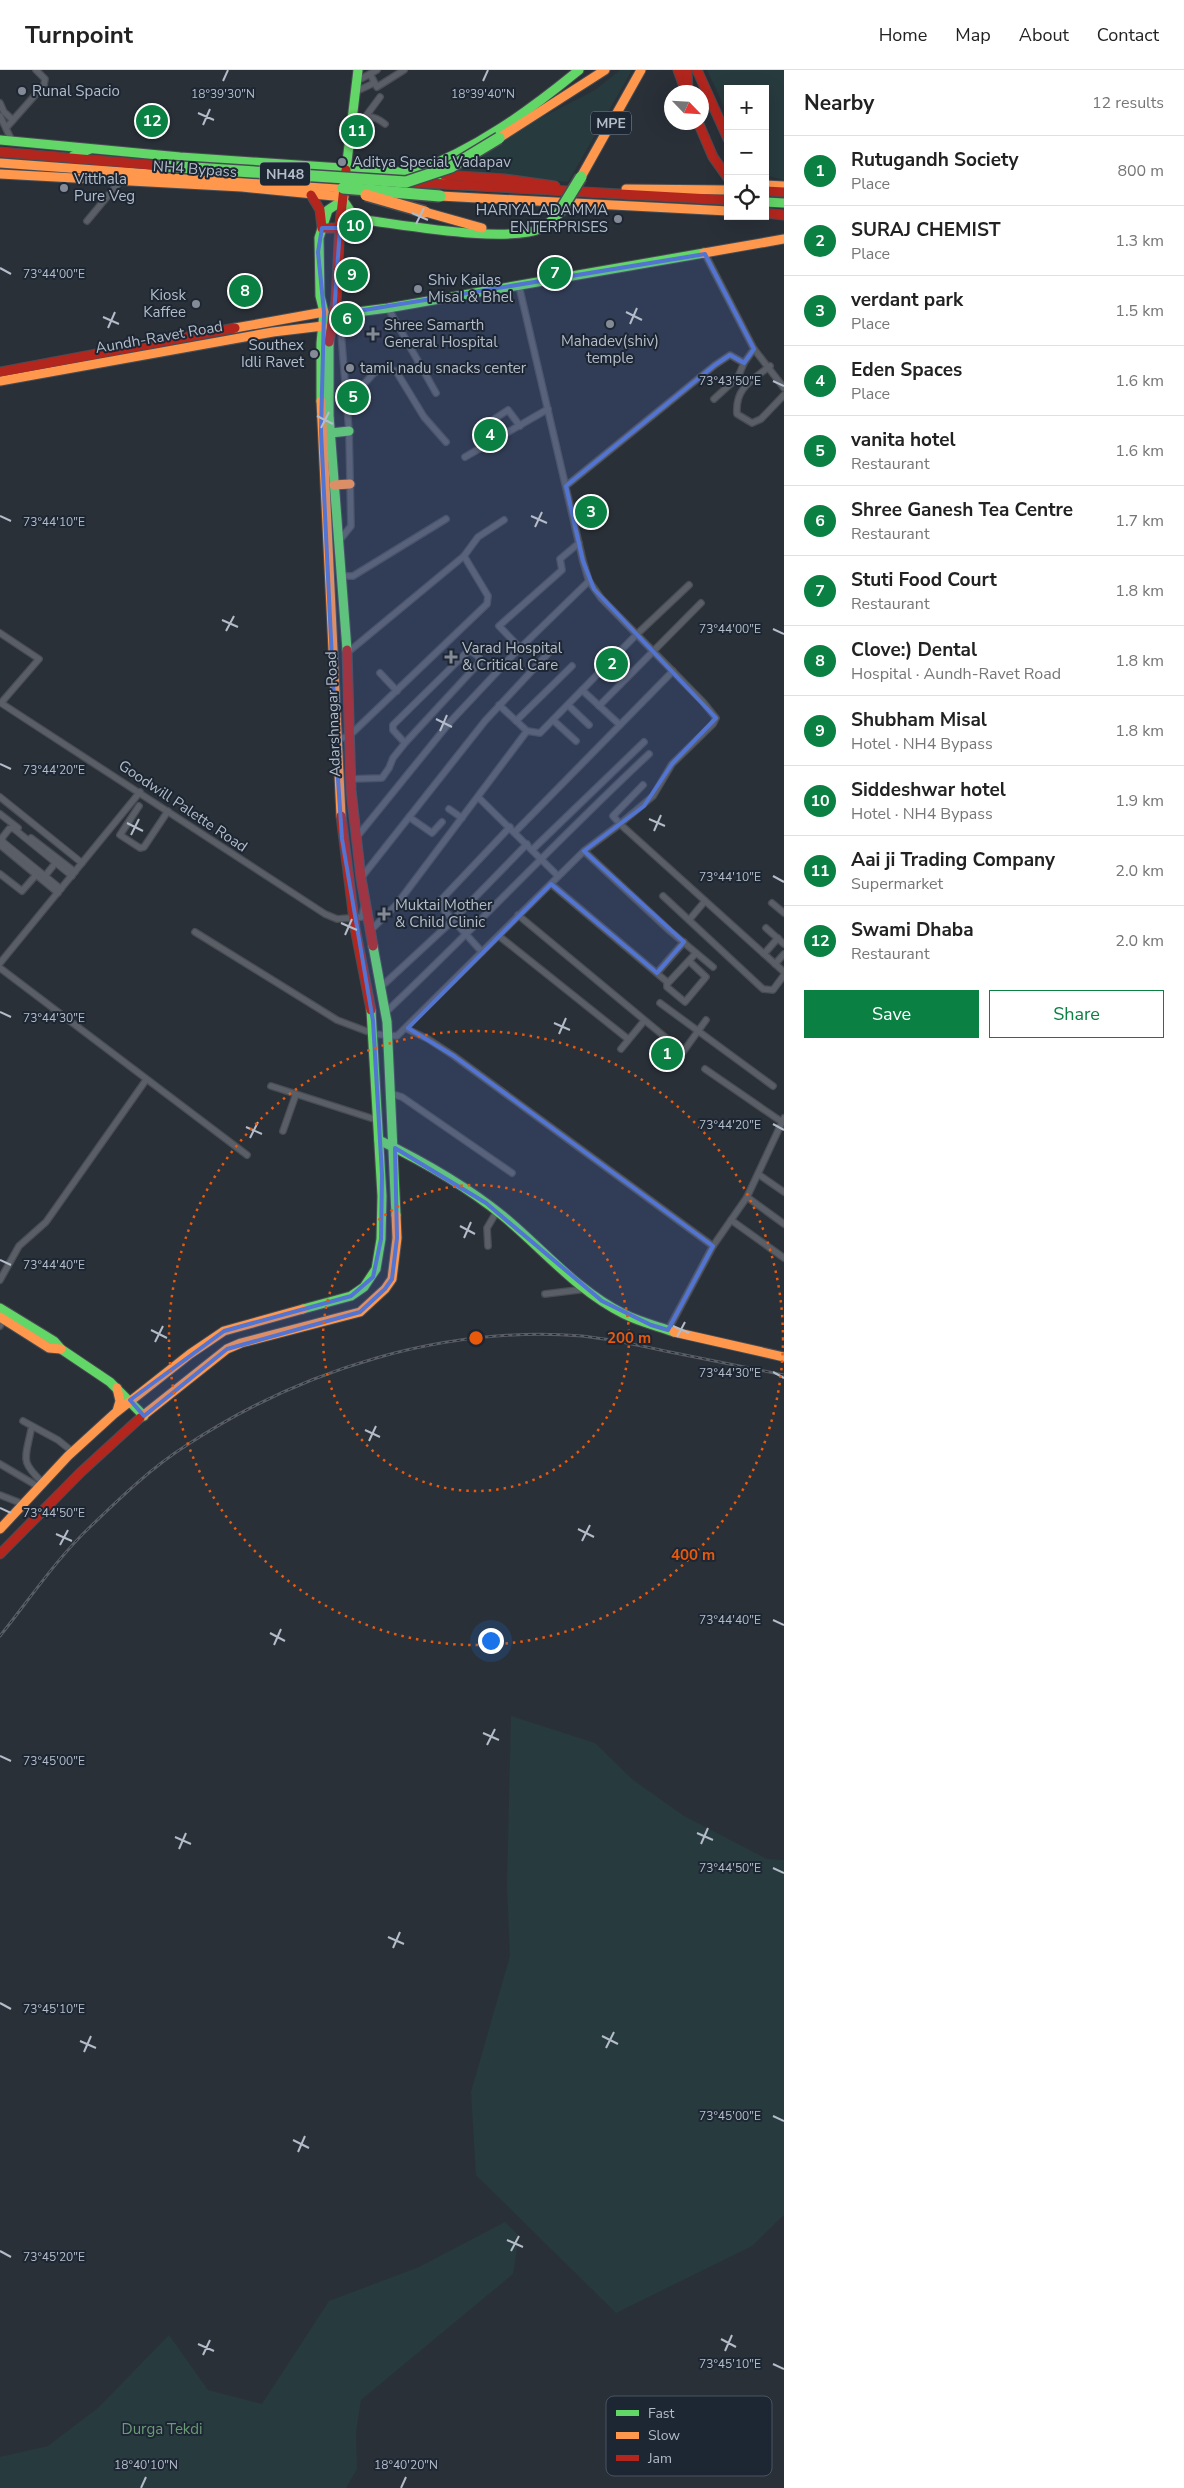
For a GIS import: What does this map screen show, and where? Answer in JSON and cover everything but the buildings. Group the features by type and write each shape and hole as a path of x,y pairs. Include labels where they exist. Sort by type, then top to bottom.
{"main road":[{"path":"408,178 447,160 536,105 579,70"},
{"path":"408,178 451,167 563,99 605,70"},
{"name":"MPE","path":"343,195 425,212 508,234 525,235 539,230 559,213 642,70"},
{"path":"678,70 684,85"},
{"path":"687,70 687,85"},
{"path":"697,70 700,82 724,131"},
{"path":"329,314 340,265 340,228 343,195 357,81"},
{"path":"536,105 563,99"},
{"path":"701,130 713,157 726,175"},
{"path":"6,140 90,149 346,170 408,178 505,179 569,190 724,190"},
{"path":"72,156 90,149"},
{"name":"NH48","path":"0,152 72,156 343,195 440,191 569,190 724,200"},
{"name":"NH48","path":"0,163 84,170 101,176 163,170 408,178 440,191 724,211"},
{"path":"0,174 101,176"},
{"name":"NH4 Bypass","path":"101,176 242,187 311,195 343,195"},
{"path":"769,184 784,186"},
{"path":"769,191 784,192"},
{"path":"311,195 317,201 321,211 322,228"},
{"path":"329,314 318,252 322,228 328,210 343,195"},
{"path":"343,195 351,212 358,217 374,222 508,234"},
{"path":"769,202 784,203"},
{"path":"769,213 784,215"},
{"path":"322,228 340,228"},
{"name":"Aundh-Ravet Road","path":"0,372 329,314 388,308 784,239"},
{"name":"Adarshnagar Road","path":"2,1524 73,1452 130,1400 190,1354 224,1331 260,1319 337,1301 350,1296 364,1287 373,1277 379,1257 382,1189 374,1034 354,923 342,839 336,739 321,431 323,326 329,314"},
{"name":"Adarshnagar Road","path":"0,1554 48,1502 112,1440 227,1350 241,1343 360,1312 385,1289 392,1279 397,1238 394,1147 389,1093 388,1036 382,986 361,878 351,779 348,737 347,654 331,433 329,314"},
{"name":"Aundh-Ravet Road","path":"0,381 273,332 323,326"},
{"path":"331,433 349,431"},
{"path":"334,486 350,484"},
{"path":"379,1140 449,1178 497,1211 586,1289 619,1312 637,1321 733,1348 784,1357"},
{"path":"1,1318 54,1341 61,1349 117,1388 144,1416"},
{"path":"117,1388 120,1401 118,1411"}],"street":[{"path":"6,128 44,85 45,79 36,70"},
{"path":"357,81 377,70"},
{"path":"370,74 376,87 404,70"},
{"path":"357,81 374,83"},
{"path":"366,116 380,97"},
{"path":"0,103 4,112 13,120"},
{"path":"0,116 6,128 6,140"},
{"path":"353,122 366,116 374,116 386,124"},
{"path":"87,221 122,179"},
{"path":"704,254 754,349 770,366 784,388"},
{"path":"195,932 337,1020 374,1034 397,1036 407,1029 518,915 584,851 653,796 672,764 715,721 712,711 601,598 590,581 579,543 519,286"},
{"path":"388,308 436,393"},
{"path":"329,314 341,332 349,431 351,526 338,541"},
{"path":"714,400 738,377 744,363 754,349"},
{"path":"566,486 715,365 730,355 744,363"},
{"path":"770,366 741,390 736,402 736,414 752,423 761,419 784,395"},
{"path":"347,390 369,382 374,373 383,368 396,371 424,417 446,442"},
{"path":"476,431 508,410 520,426"},
{"path":"465,457 548,410"},
{"path":"342,576 353,576 446,519"},
{"path":"347,654 464,556 478,537 504,520"},
{"path":"520,648 499,626 562,570 560,559 579,543"},
{"path":"336,739 348,737 487,604 488,596 464,556"},
{"path":"356,838 450,722 520,648 590,581"},
{"path":"499,705 528,731 540,733 636,635 689,585"},
{"path":"599,706 701,603"},
{"name":"Goodwill Palette Road","path":"0,633 39,658 2,703 325,914 354,923"},
{"path":"361,878 499,705 555,646"},
{"path":"351,779 382,778 393,758 405,743 479,662 479,657 471,651 466,652 393,725 393,730 405,743"},
{"path":"516,721 572,666"},
{"path":"515,832 673,671"},
{"path":"380,673 397,691"},
{"path":"582,690 620,726"},
{"path":"568,705 589,725"},
{"path":"553,720 576,741"},
{"path":"370,930 397,904 528,731"},
{"path":"532,850 644,742"},
{"path":"386,1012 540,858 649,754"},
{"path":"643,785 613,816 784,972"},
{"path":"0,963 140,792"},
{"path":"0,797 82,863"},
{"path":"478,797 558,876"},
{"path":"139,806 120,835 140,848 144,847 168,811"},
{"path":"449,809 462,818"},
{"path":"0,814 64,864 73,874"},
{"path":"409,817 432,833 442,822"},
{"path":"482,952 441,906 442,896 510,827"},
{"path":"59,891 45,876 3,842 2,838 9,829 13,828 73,874"},
{"path":"382,986 453,920 527,844"},
{"path":"0,845 36,875 59,891"},
{"path":"584,851 713,967"},
{"path":"64,864 71,854"},
{"path":"45,876 53,866"},
{"path":"0,874 22,891 36,875"},
{"path":"551,884 666,981"},
{"path":"663,896 764,990 773,990 784,976"},
{"path":"354,923 362,917 366,900"},
{"path":"689,920 705,901"},
{"path":"772,903 784,914"},
{"path":"518,915 683,1052 706,1020"},
{"path":"766,928 784,944"},
{"path":"499,936 628,1039"},
{"path":"764,954 778,938"},
{"path":"657,973 684,942"},
{"path":"689,961 706,977 685,1002 667,987 689,961 696,953"},
{"path":"775,964 784,954"},
{"path":"0,968 247,1155"},
{"path":"660,1003 773,1086"},
{"path":"621,1049 644,1020"},
{"path":"407,1029 428,1039 454,1056 714,1246"},
{"path":"668,1330 714,1246 747,1197 783,1120 706,1069"},
{"path":"0,1280 19,1246 46,1222 146,1080"},
{"path":"272,1086 377,1120"},
{"path":"389,1093 402,1097 512,1173"},
{"path":"283,1131 296,1094"},
{"path":"758,1174 784,1192"},
{"path":"747,1197 784,1224"},
{"path":"488,1246 487,1228 497,1211"},
{"path":"731,1220 784,1256"},
{"path":"545,1294 586,1289"},
{"path":"23,1421 58,1440 73,1452"},
{"path":"31,1430 25,1462 27,1468 41,1485"},
{"path":"0,1464 41,1485"},
{"path":"0,1495 23,1504"}],"highlighted area":[{"path":"322,228 340,228 334,315 705,254 754,349 744,363 730,355 715,365 566,486 583,561 594,589 716,718 672,764 644,806 584,851 684,942 657,973 551,884 408,1028 454,1056 713,1246 668,1330 651,1325 602,1301 486,1203 395,1148 397,1238 392,1279 385,1289 360,1312 227,1349 144,1416 130,1400 224,1331 351,1296 373,1277 381,1239 382,1175 373,1021 342,839 321,431 324,312 318,252"}],"shaded area":[{"name":"Shree Samarth General Hospital","path":"381,325 385,341 374,344 371,338 363,340 361,331"}],"green space":[{"path":"620,70 632,70 568,182 452,172 535,121 595,90"},
{"path":"707,70 784,70 784,180 769,176 769,85 724,85 724,107"},
{"path":"511,1716 595,1743 633,1780 684,1816 767,1859 784,1860 784,2215 752,2246 616,2313 476,2175 471,2092 510,1956 507,1884"},
{"name":"Durga Tekdi","path":"505,2222 519,2236 513,2274 361,2400 356,2432 357,2469 346,2488 0,2488 0,2457 48,2446 98,2408 169,2335 208,2390 262,2404 329,2301 419,2267"}],"railway":[{"path":"0,1636 55,1565 79,1538 149,1473 174,1454 231,1418 277,1395 326,1375 376,1358 426,1346 478,1338 530,1334 582,1336 634,1344 784,1375"}],"traffic: fast":[{"path":"346,170 358,70"},
{"path":"414,172 437,163 480,141 541,100 579,70"},
{"path":"163,166 406,182 451,167 499,138"},
{"path":"0,140 180,157 444,175"},
{"path":"73,156 90,149"},
{"path":"559,213 581,177"},
{"path":"343,188 440,196"},
{"path":"321,401 321,343 324,312 320,296 319,238 328,210 343,200"},
{"path":"343,200 351,212 365,220 482,234 506,234 542,228 559,213"},
{"path":"769,202 784,203"},
{"path":"334,315 388,308 704,253"},
{"path":"329,342 329,415 347,650"},
{"path":"331,433 349,431"},
{"path":"373,946 387,1022 396,1215"},
{"path":"303,1309 351,1296 364,1287 376,1269 381,1239 382,1196 371,1010"},
{"path":"379,1140 443,1174 474,1194 517,1228 575,1281 607,1304 624,1314 674,1332"},
{"path":"0,1308 54,1341 61,1349 110,1382 144,1416"}],"traffic: slow":[{"path":"499,138 605,70"},
{"path":"581,177 641,70"},
{"path":"0,163 343,188"},
{"path":"0,174 242,187 344,197"},
{"path":"769,185 784,186"},
{"path":"626,189 724,190"},
{"path":"366,195 425,212"},
{"path":"440,196 724,211"},
{"path":"425,212 482,228"},
{"path":"704,253 784,239"},
{"path":"235,328 324,312"},
{"path":"0,381 273,332 323,326"},
{"path":"321,401 341,816"},
{"path":"334,485 350,484"},
{"path":"140,1418 227,1349 241,1343 360,1312 385,1289 392,1279 397,1238 396,1215"},
{"path":"0,1529 68,1456 114,1414 190,1354 224,1331 303,1309"},
{"path":"0,1317 49,1348 61,1349"},
{"path":"674,1332 784,1357"},
{"path":"117,1388 120,1401 117,1411"}],"traffic: jam":[{"path":"678,70 683,85"},
{"path":"687,70 688,85"},
{"path":"697,70 724,130"},
{"path":"701,130 713,157 726,175"},
{"path":"0,152 163,166"},
{"path":"329,342 336,301 340,223 346,170"},
{"path":"444,175 505,179 555,186"},
{"path":"406,182 724,200"},
{"path":"769,191 784,192"},
{"path":"311,195 320,210 322,228 340,228"},
{"path":"769,213 784,215"},
{"path":"0,372 235,328"},
{"path":"347,650 351,790 361,878 373,946"},
{"path":"341,816 355,928 371,1010"},
{"path":"0,1554 81,1472 140,1418"}],"place":[{"name":"Runal Spacio","path":"22,91"},
{"name":"Swami Dhaba","path":"152,121"},
{"name":"Aai ji Trading Company","path":"357,131"},
{"name":"Aditya Special Vadapav","path":"342,162"},
{"name":"Vitthala Pure Veg","path":"64,188"},
{"name":"HARIYALADAMMA ENTERPRISES","path":"618,219"},
{"name":"Siddeshwar hotel","path":"355,226"},
{"name":"Stuti Food Court","path":"555,273"},
{"name":"Shubham Misal","path":"352,275"},
{"name":"Shiv Kailas Misal & Bhel","path":"418,289"},
{"name":"Clove:) Dental","path":"245,291"},
{"name":"Kiosk Kaffee","path":"196,304"},
{"name":"Shree Ganesh Tea Centre","path":"347,319"},
{"name":"Mahadev(shiv) temple","path":"610,324"},
{"name":"Shree Samarth General Hospital","path":"373,334"},
{"name":"Southex Idli Ravet","path":"314,354"},
{"name":"tamil nadu snacks center","path":"350,368"},
{"name":"vanita hotel","path":"353,397"},
{"name":"Eden Spaces","path":"490,435"},
{"name":"verdant park","path":"591,512"},
{"name":"Varad Hospital & Critical Care","path":"451,657"},
{"name":"SURAJ CHEMIST","path":"612,664"},
{"name":"Muktai Mother & Child Clinic","path":"384,914"},
{"name":"Rutugandh Society","path":"667,1054"}]}
